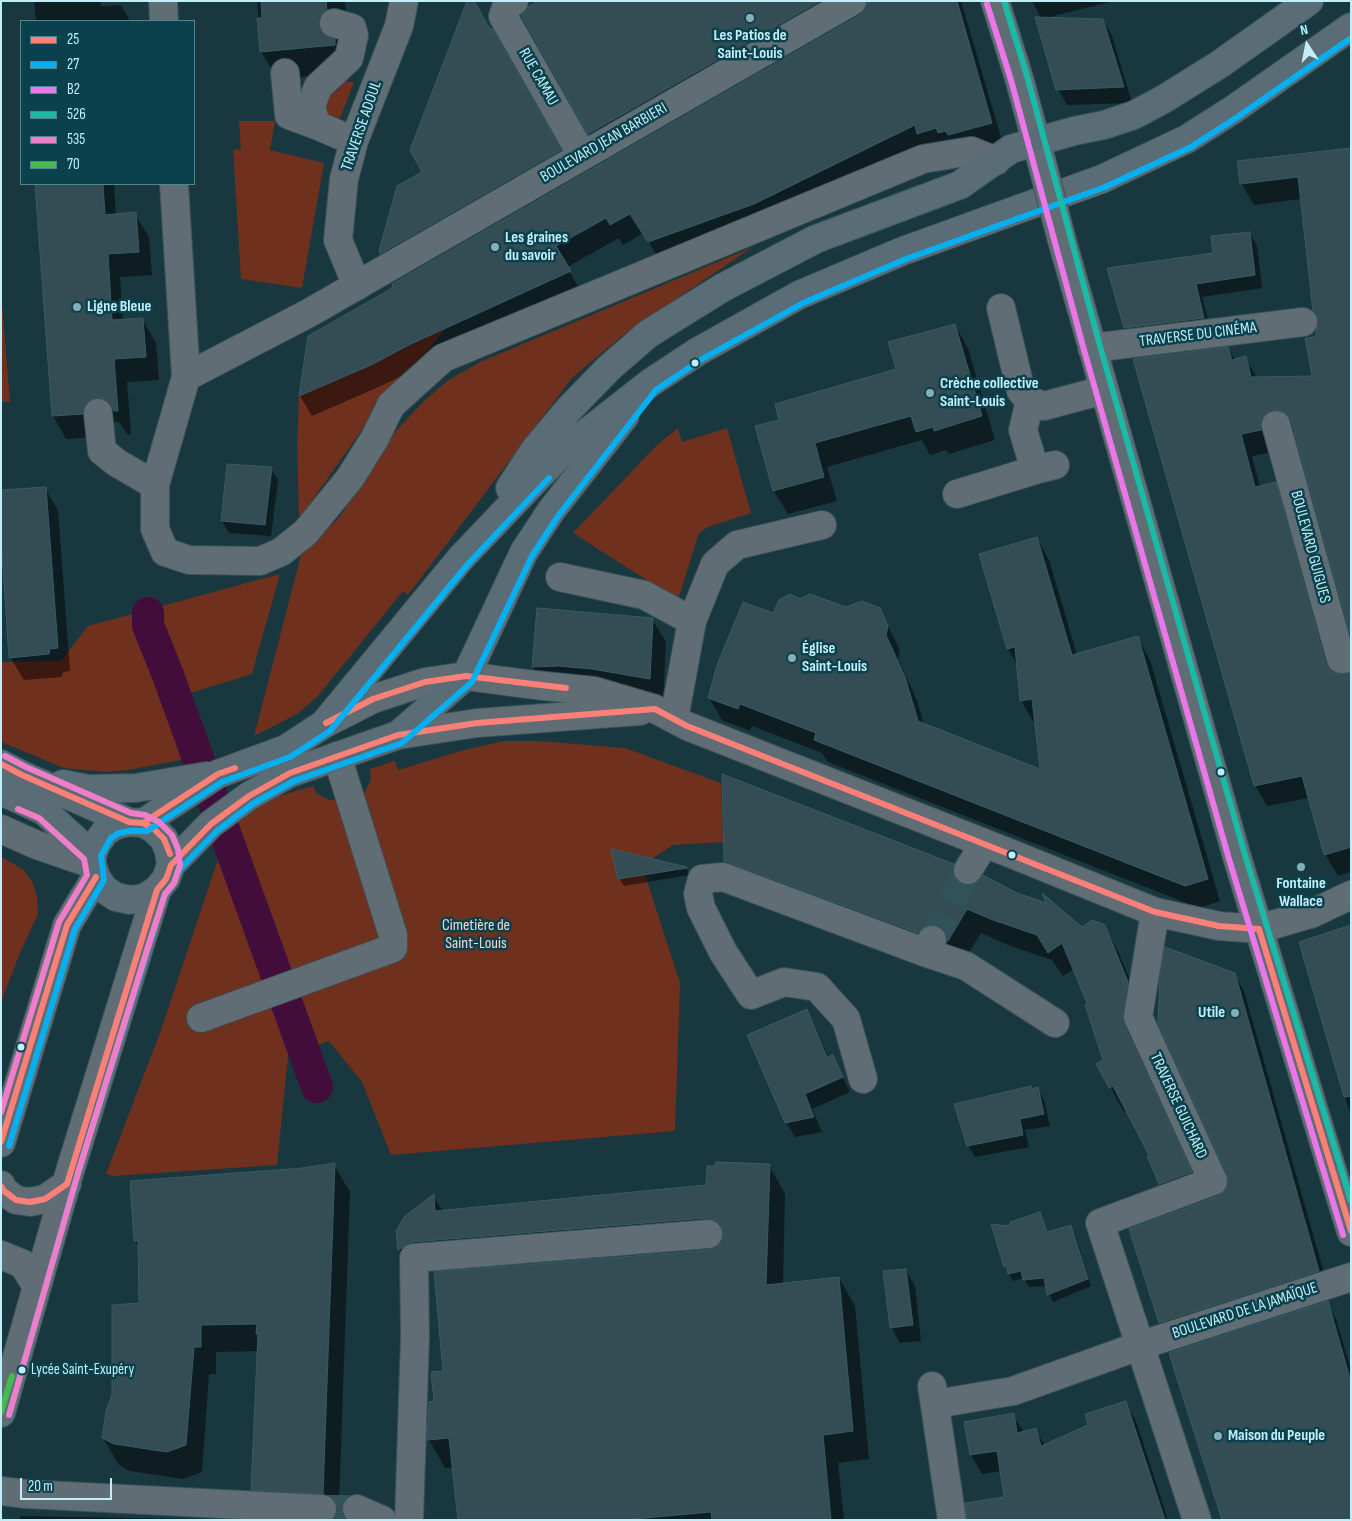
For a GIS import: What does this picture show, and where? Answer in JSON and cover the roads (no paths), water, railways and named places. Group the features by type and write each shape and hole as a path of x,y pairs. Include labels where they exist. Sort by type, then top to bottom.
{"main road":[{"path":"461,558 534,451 570,408 609,368 648,334 722,288 816,239 960,185 1011,149 1039,152 1104,125 1134,115 1164,99 1220,64 1309,1"},
{"path":"94,865 97,842 105,832 116,825 136,822 218,774 286,749 324,724 406,622 461,558 562,452 650,383 697,352 799,295 903,251 1102,179 1186,139 1234,109 1351,27"},
{"path":"170,865 211,824 249,796 290,773 398,735 466,676 524,552 551,511 650,383"},
{"path":"8,777 88,789 136,788 218,774"},
{"path":"8,777 154,829 164,839 170,851 170,865 166,879 157,890 144,898 130,900 116,897 104,889 94,865 8,777"}],"street":[{"path":"163,1 164,20"},
{"name":"TRAVERSE ADOUL","path":"357,286 338,240 344,179 354,141 398,26 404,1"},
{"name":"RUE CAMAU","path":"514,1 507,5 503,16 582,155"},
{"name":"BOULEVARD JEAN BARBIERI","path":"357,286 852,1"},
{"path":"995,1 1039,152 1092,348 1259,929 1351,1232"},
{"path":"316,125 311,106 318,87 349,58 354,35 352,28 334,23"},
{"path":"286,74 288,115 354,141"},
{"path":"174,185 186,377 155,485 154,529 165,552 189,560 260,561 281,552 306,532 350,478 375,438 391,405 443,358 923,159 971,152 996,161"},
{"path":"186,377 310,313 357,286"},
{"path":"1002,308 1021,391 1030,401 1044,406 1104,390"},
{"name":"TRAVERSE DU CINÉMA","path":"1092,348 1303,322"},
{"path":"957,494 1045,468 1023,430 1030,401"},
{"path":"98,413 102,451 117,464 155,485"},
{"name":"BOULEVARD GUIGUES","path":"1276,425 1341,659 1351,658"},
{"path":"664,714 692,621 715,564 737,546 822,525"},
{"path":"560,577 644,595 692,621"},
{"path":"324,724 374,699 425,682 466,676 594,691 664,714 687,726 1155,912 1219,926 1259,929 1313,913 1351,895"},
{"path":"398,735 477,723 664,714"},
{"path":"201,1018 393,948 393,935 337,756"},
{"path":"1,829 37,845 94,865 67,925 1,1143"},
{"path":"968,870 984,844"},
{"path":"864,1079 846,1019 817,987 784,982 751,995 723,952 701,908 698,894 702,879 723,877 928,946 966,966 1055,1023"},
{"path":"1,1413 67,1184 157,890"},
{"name":"TRAVERSE GUICHARD","path":"1140,1346 1100,1223 1213,1181 1138,1017 1155,912"},
{"path":"1,1185 4,1191 16,1200 30,1202 45,1199 67,1184"},
{"path":"409,1520 415,1337 414,1258 708,1234"},
{"path":"1,1255 23,1264 37,1287"},
{"name":"BOULEVARD DE LA JAMAÏQUE","path":"952,1520 933,1395 1013,1391 1140,1346 1351,1277"},
{"path":"1140,1346 1197,1520"},
{"path":"1,1491 26,1494 322,1508"},
{"path":"357,1509 382,1520"}],"waterway":[{"path":"148,613 148,625 169,678 317,1087"}],"tunnel":[{"path":"932,940 968,870"},
{"path":"322,1509 357,1509"}],"place":[{"name":"Les Patios de Saint-Louis","path":"750,18"},
{"name":"Les graines du savoir","path":"495,247"},
{"name":"Ligne Bleue","path":"77,307"},
{"name":"Crèche collective Saint-Louis","path":"930,393"},
{"name":"Église Saint-Louis","path":"792,658"},
{"name":"Fontaine Wallace","path":"1301,867"},
{"name":"Utile","path":"1235,1013"},
{"name":"Lycée Saint-Exupéry","path":"22,1370"},
{"name":"Maison du Peuple","path":"1218,1436"}],"park label":[{"name":"Cimetière de Saint-Louis","path":"476,935"}]}
